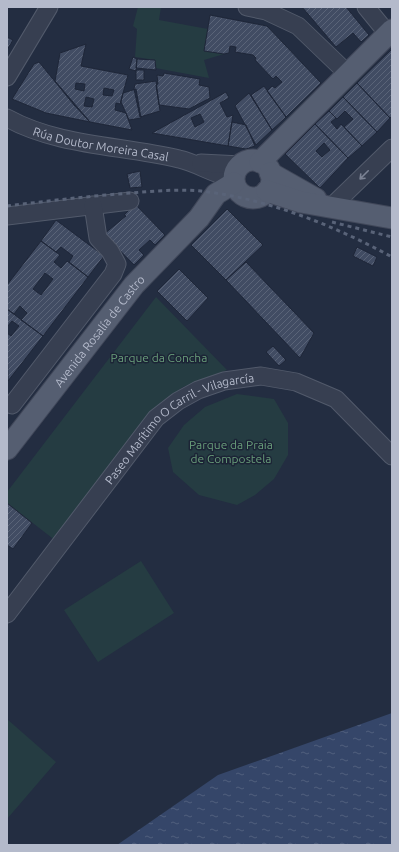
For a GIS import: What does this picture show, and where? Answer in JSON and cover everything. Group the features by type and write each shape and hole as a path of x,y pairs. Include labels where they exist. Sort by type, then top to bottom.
{"main road":[{"name":"Avenida Rosalía de Castro","path":"7,449 134,285 199,218 216,194 250,178 348,74 390,32"},
{"path":"250,178 331,207 392,218"}],"street":[{"path":"7,77 49,7"},
{"path":"247,7 266,11 298,26 348,74"},
{"path":"366,7 390,32"},
{"name":"Rúa Doutor Moreira Casal","path":"7,118 24,126 54,136 101,146 149,152 197,163 226,177 250,178"},
{"path":"331,207 392,148"},
{"path":"7,216 130,201"},
{"path":"31,418 9,403 113,274 117,264 110,251 98,238 93,205"},
{"path":"113,274 124,277 134,285"},
{"name":"Paseo Marítimo O Carril - Vilagarcía","path":"7,614 156,418 178,401 198,390 224,381 261,376 296,382 336,399 392,456"}],"green space":[{"path":"138,7 161,7 159,20 208,29 204,51 224,54 204,60 209,78 155,68 155,60 135,57 137,29 133,26"},
{"name":"Parque da Concha","path":"156,297 227,370 183,387 151,411 56,541 7,503 7,492"},
{"name":"Parque da Praia de Compostela","path":"237,394 274,399 288,423 288,455 274,479 255,495 237,505 199,495 173,472 168,448 184,425 205,407"},
{"path":"141,561 174,613 98,662 64,610"},
{"path":"7,719 56,762 7,819"}],"water":[{"path":"392,713 392,845 117,845 218,775"}],"building":[{"path":"302,7 346,7 369,35 361,42 353,33 336,47"},
{"path":"210,15 267,26 321,83 286,117 267,91 272,86 275,88 282,82 276,76 273,79 255,60 256,58 253,55 235,52 236,47 230,46 229,53 224,54 204,51"},
{"path":"7,37 13,40 7,50"},
{"path":"86,44 81,66 128,75 120,104 116,103 115,110 126,113 132,130 90,122 55,81 60,53","holes":["76,83 85,84 84,91 75,89","104,88 114,90 112,96 103,95","86,97 94,99 92,107 84,106"]},
{"path":"392,49 392,116 390,118 357,83"},
{"path":"133,57 137,59 136,71 129,69"},
{"path":"137,59 155,60 156,70 136,68"},
{"path":"39,62 90,122 46,113 12,99 34,64"},
{"path":"136,70 144,70 144,80 136,80"},
{"path":"164,73 200,79 199,85 209,87 210,98 189,109 159,105 156,85 158,84 157,75 163,76"},
{"path":"156,81 160,111 140,117 134,89 135,84"},
{"path":"357,83 390,118 377,132 343,97"},
{"path":"264,86 286,117 272,130 251,95"},
{"path":"136,89 141,118 129,120 121,102 123,93"},
{"path":"226,92 229,98 220,103 227,117 233,115 228,146 152,133","holes":["200,114 204,122 195,127 191,118"]},
{"path":"249,93 272,130 256,145 235,106"},
{"path":"343,97 377,132 362,146 344,127 353,119 345,111 337,119 329,111"},
{"path":"329,111 336,118 331,122 337,129 341,124 362,146 348,158 315,124"},
{"path":"232,122 246,125 255,146 246,149 228,146"},
{"path":"315,124 348,158 320,188 285,154","holes":["324,143 330,150 322,157 316,151"]},
{"path":"140,171 142,187 130,188 127,174"},
{"path":"135,204 165,235 155,245 150,240 139,250 144,255 134,265 104,234 126,216 124,215"},
{"path":"227,209 263,245 226,280 191,245"},
{"path":"56,220 104,256 88,277 69,262 73,256 61,247 56,252 41,241"},
{"path":"41,241 60,255 54,262 61,268 67,261 88,277 43,336 21,320 27,313 20,306 14,314 7,309 7,285","holes":["45,273 53,279 41,295 33,289"]},
{"path":"357,247 377,257 373,266 353,256"},
{"path":"246,262 314,333 300,358 226,280"},
{"path":"179,269 208,298 187,321 157,291"},
{"path":"7,309 43,336 8,381 7,333 11,336 19,326 12,321 7,327"},
{"path":"273,346 286,360 279,366 266,352"},
{"path":"7,503 32,523 13,549 7,545"}],"railway":[{"path":"7,206 84,197 148,192 175,190 201,191 251,200 300,215 347,234 392,257"},
{"path":"332,222 392,237"}]}
